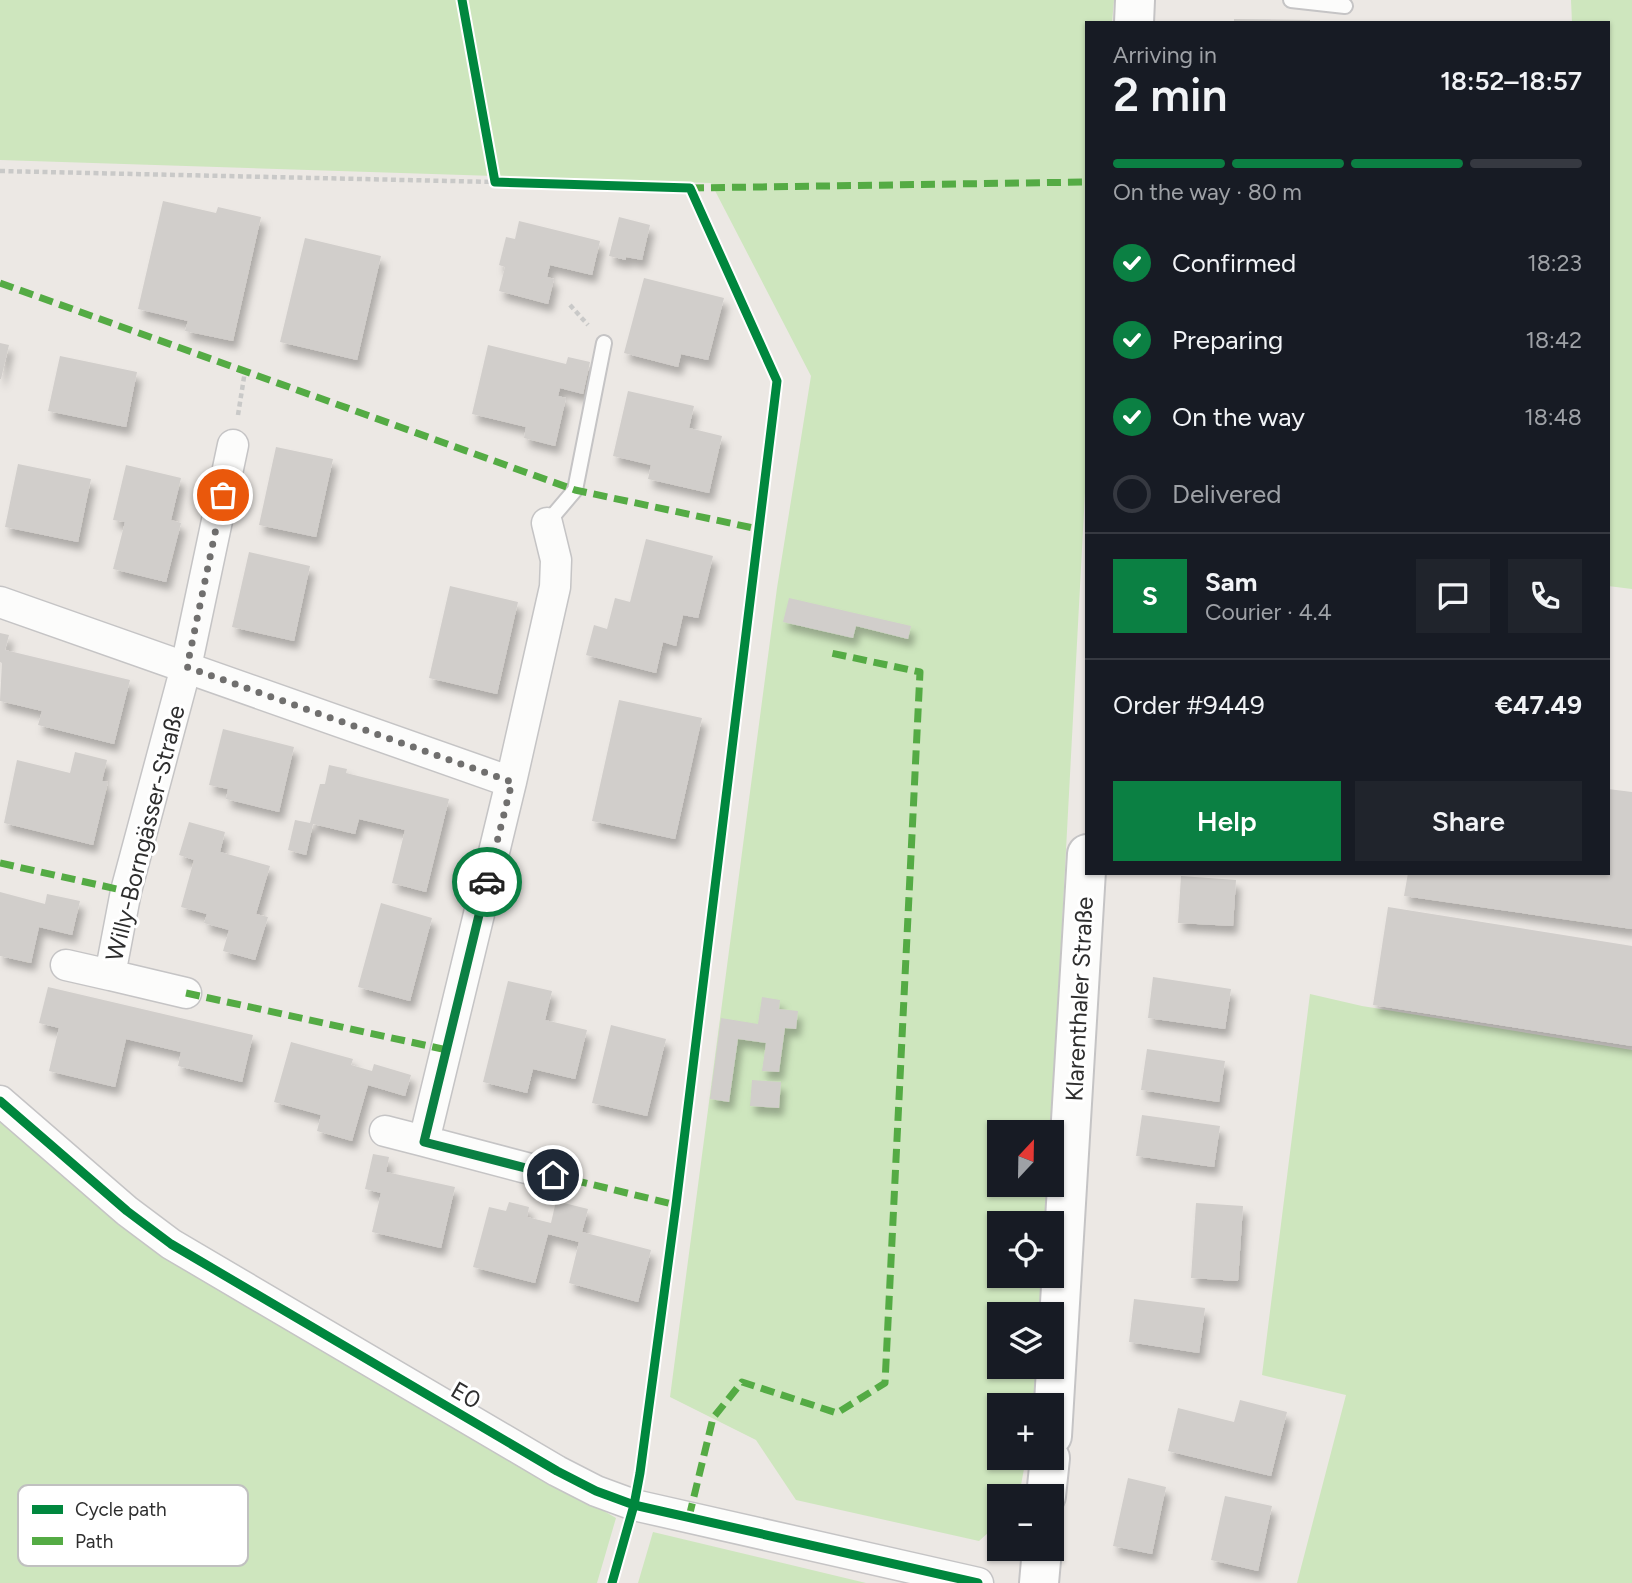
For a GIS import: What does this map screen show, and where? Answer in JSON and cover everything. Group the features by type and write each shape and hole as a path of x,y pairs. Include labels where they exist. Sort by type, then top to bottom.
{"main road":[{"path":"1134,21 1135,0"},
{"name":"Klarenthaler Straße","path":"1055,1393 1086,875"},
{"path":"1039,1583 1041,1561"}],"street":[{"name":"Willy-Borngässer-Straße","path":"110,975 127,891 187,667 233,445"},
{"path":"424,1142 512,782 555,587 556,560 547,523"},
{"path":"0,603 512,782"},
{"name":"Willy-Borngässer-Straße","path":"66,965 186,993"},
{"name":"E0","path":"0,1101 127,1212 171,1244 544,1464 586,1486 634,1505 978,1583"},
{"path":"385,1131 553,1175"}],"lane":[{"path":"1291,0 1345,6"},
{"path":"547,523 575,490 604,343"}],"path":[{"path":"0,171 495,182"},
{"path":"233,445 245,371"}],"green space":[{"path":"0,0 1114,0 1112,21 1085,21 1085,493 1052,1120 987,1120 987,1197 1047,1197 1047,1211 987,1211 987,1288 1042,1288 1041,1302 987,1302 987,1379 1036,1379 1035,1393 987,1393 987,1470 1024,1470 1021,1484 987,1484 987,1534 979,1541 796,1500 756,1440 670,1397 777,588 811,376 711,183 0,160"},
{"path":"1571,0 1632,0 1632,589 1610,586 1610,21 1572,21"},
{"path":"1310,994 1362,1006 1632,1050 1632,1583 1297,1583 1346,1395 1262,1375"},
{"path":"0,1121 144,1243 616,1518 597,1583 0,1583"},
{"path":"653,1532 866,1583 638,1583"}],"building":[{"path":"1234,19 1310,20 1310,21"},
{"path":"163,201 216,213 218,207 261,217 233,341 185,331 188,321 138,309"},
{"path":"619,217 650,225 642,260 609,256"},
{"path":"519,221 600,241 592,275 550,265 547,277 554,279 548,304 499,291 505,267 499,265 506,237 515,239"},
{"path":"305,238 381,256 357,360 280,342"},
{"path":"644,278 724,298 708,360 681,354 678,367 624,353"},
{"path":"0,343 9,345 1,379 0,379"},
{"path":"488,345 566,364 568,357 590,362 583,394 560,388 558,396 566,398 555,446 524,438 526,427 472,414"},
{"path":"60,356 137,372 126,427 48,411"},
{"path":"628,391 694,406 689,428 722,436 709,493 648,479 651,465 613,456"},
{"path":"276,447 333,459 316,537 259,525"},
{"path":"18,464 91,479 78,542 5,527"},
{"path":"126,465 181,478 171,520 181,523 166,582 113,569 125,522 113,520"},
{"path":"646,539 713,556 698,618 683,615 676,646 663,642 656,673 586,655 594,625 607,629 615,598 630,602"},
{"path":"249,552 310,566 294,641 232,627"},
{"path":"450,586 518,602 497,694 429,678"},
{"path":"789,598 911,626 908,639 856,626 853,638 783,622"},
{"path":"0,633 9,635 5,650 130,680 114,744 38,725 42,711 0,701"},
{"path":"619,700 702,718 675,839 592,821"},
{"path":"223,729 294,747 279,812 226,799 228,789 209,785"},
{"path":"75,752 107,760 102,781 108,782 93,845 4,823 17,760 70,773"},
{"path":"329,765 347,769 346,773 449,799 426,892 392,883 405,830 359,819 355,834 313,824 306,855 288,850 295,820 310,823 320,784 325,784"},
{"path":"1610,789 1632,792 1632,929 1404,896 1408,875 1610,875"},
{"path":"189,822 225,832 220,852 270,866 256,914 268,917 255,960 223,951 229,930 204,923 207,914 181,907 194,860 179,855"},
{"path":"1181,876 1236,880 1233,926 1178,923"},
{"path":"0,892 45,904 47,894 80,901 72,935 39,927 31,963 0,956"},
{"path":"381,903 432,918 410,1001 358,987"},
{"path":"1388,907 1632,946 1632,1046 1373,1005"},
{"path":"1153,977 1231,989 1225,1029 1148,1018"},
{"path":"508,981 552,991 545,1020 587,1030 575,1079 533,1069 527,1093 483,1082"},
{"path":"48,987 253,1035 242,1082 178,1066 181,1052 126,1039 115,1087 49,1071 59,1028 39,1023"},
{"path":"762,997 780,1000 779,1009 798,1011 796,1029 785,1028 779,1072 762,1071 766,1043 738,1039 729,1102 710,1099 721,1018 758,1024"},
{"path":"611,1025 666,1039 647,1116 592,1103"},
{"path":"291,1042 353,1059 351,1065 372,1071 374,1064 411,1075 405,1096 368,1085 352,1141 317,1131 321,1115 274,1102"},
{"path":"1147,1049 1225,1061 1219,1102 1141,1090"},
{"path":"752,1080 781,1082 779,1108 750,1106"},
{"path":"1142,1115 1220,1126 1214,1167 1136,1156"},
{"path":"373,1154 389,1157 386,1172 455,1187 441,1248 372,1232 381,1193 365,1189"},
{"path":"556,1201 588,1209 582,1232 651,1250 638,1302 569,1283 579,1242 548,1234 535,1283 473,1267 489,1207 506,1211 509,1202 529,1207 527,1217 551,1223"},
{"path":"1196,1203 1243,1206 1238,1281 1191,1278"},
{"path":"1134,1299 1205,1308 1199,1353 1129,1342"},
{"path":"1240,1400 1287,1412 1271,1476 1168,1451 1178,1408 1234,1422"},
{"path":"1128,1478 1166,1487 1152,1554 1113,1546"},
{"path":"1225,1496 1272,1506 1258,1571 1211,1560"}],"marked path":[{"path":"690,188 1085,182"},
{"path":"0,283 575,490 758,529"},
{"path":"689,1517 713,1418 742,1382 837,1413 885,1383 920,672 831,653"},
{"path":"0,863 126,891"},
{"path":"186,993 447,1050"},
{"path":"553,1175 676,1205"}],"cycle path":[{"path":"462,0 495,182 690,188 777,381 676,1205 640,1473 612,1583"},
{"path":"0,1101 127,1211 171,1244 557,1471 596,1491 634,1505 978,1583"}],"way so far":[{"path":"223,495 187,667 512,782 487,882"}],"route":[{"path":"487,882 424,1142 553,1175"}]}
